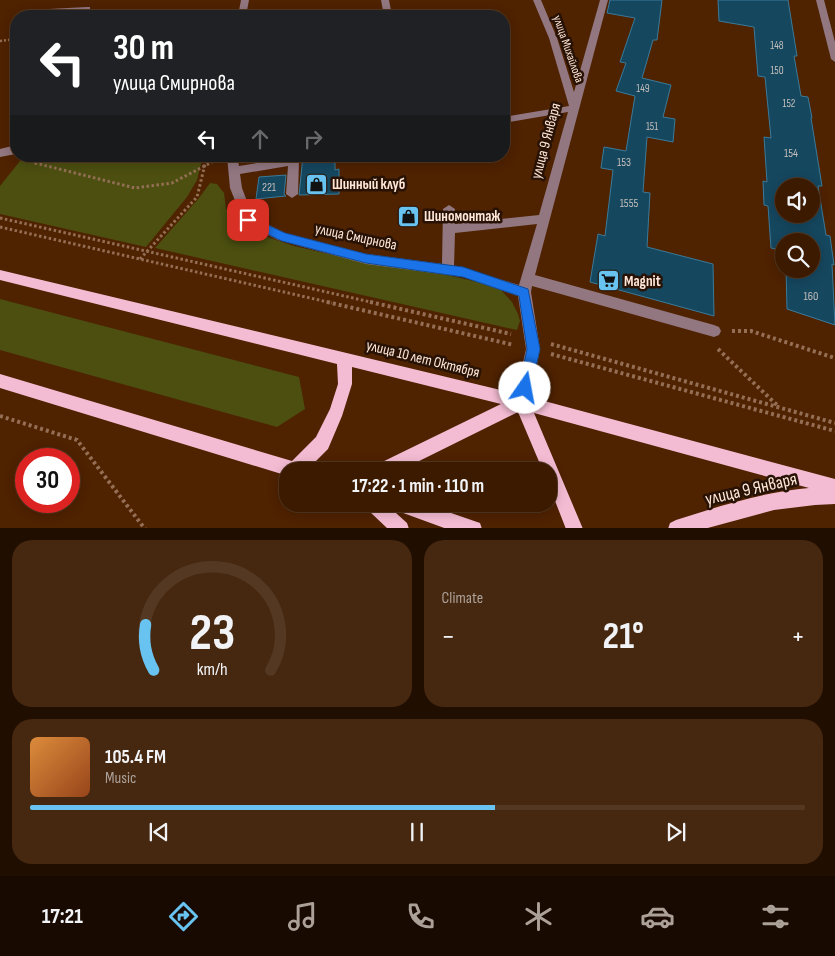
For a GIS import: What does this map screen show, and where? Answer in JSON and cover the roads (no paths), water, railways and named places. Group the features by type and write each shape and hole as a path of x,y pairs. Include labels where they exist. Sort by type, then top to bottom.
{"main road":[{"name":"улица 10 лет Октября","path":"0,275 522,402 835,487"},
{"path":"305,462 322,443 337,411 345,384 344,360"},
{"path":"0,380 279,465"},
{"path":"400,462 522,402 575,528"},
{"name":"улица 9 Января","path":"676,528 732,511 789,497 835,496"},
{"path":"383,512 401,528"},
{"path":"425,512 474,528"}],"street":[{"name":"улица Михайлова","path":"537,0 553,38 574,108"},
{"name":"улица 9 Января","path":"526,286 604,0"},
{"path":"820,0 835,60"},
{"path":"510,119 574,108"},
{"name":"улица Смирнова","path":"233,162 236,188 248,220 282,237 366,259 463,272 714,331"},
{"path":"234,171 288,162"},
{"path":"292,194 294,162"},
{"path":"448,270 449,209"},
{"path":"449,229 544,219"},
{"path":"522,402 533,344 526,286"}],"place":[{"name":"Шинный клуб","path":"316,184"},
{"name":"Шиномонтаж","path":"408,216"},
{"name":"Magnit","path":"608,281"}]}
